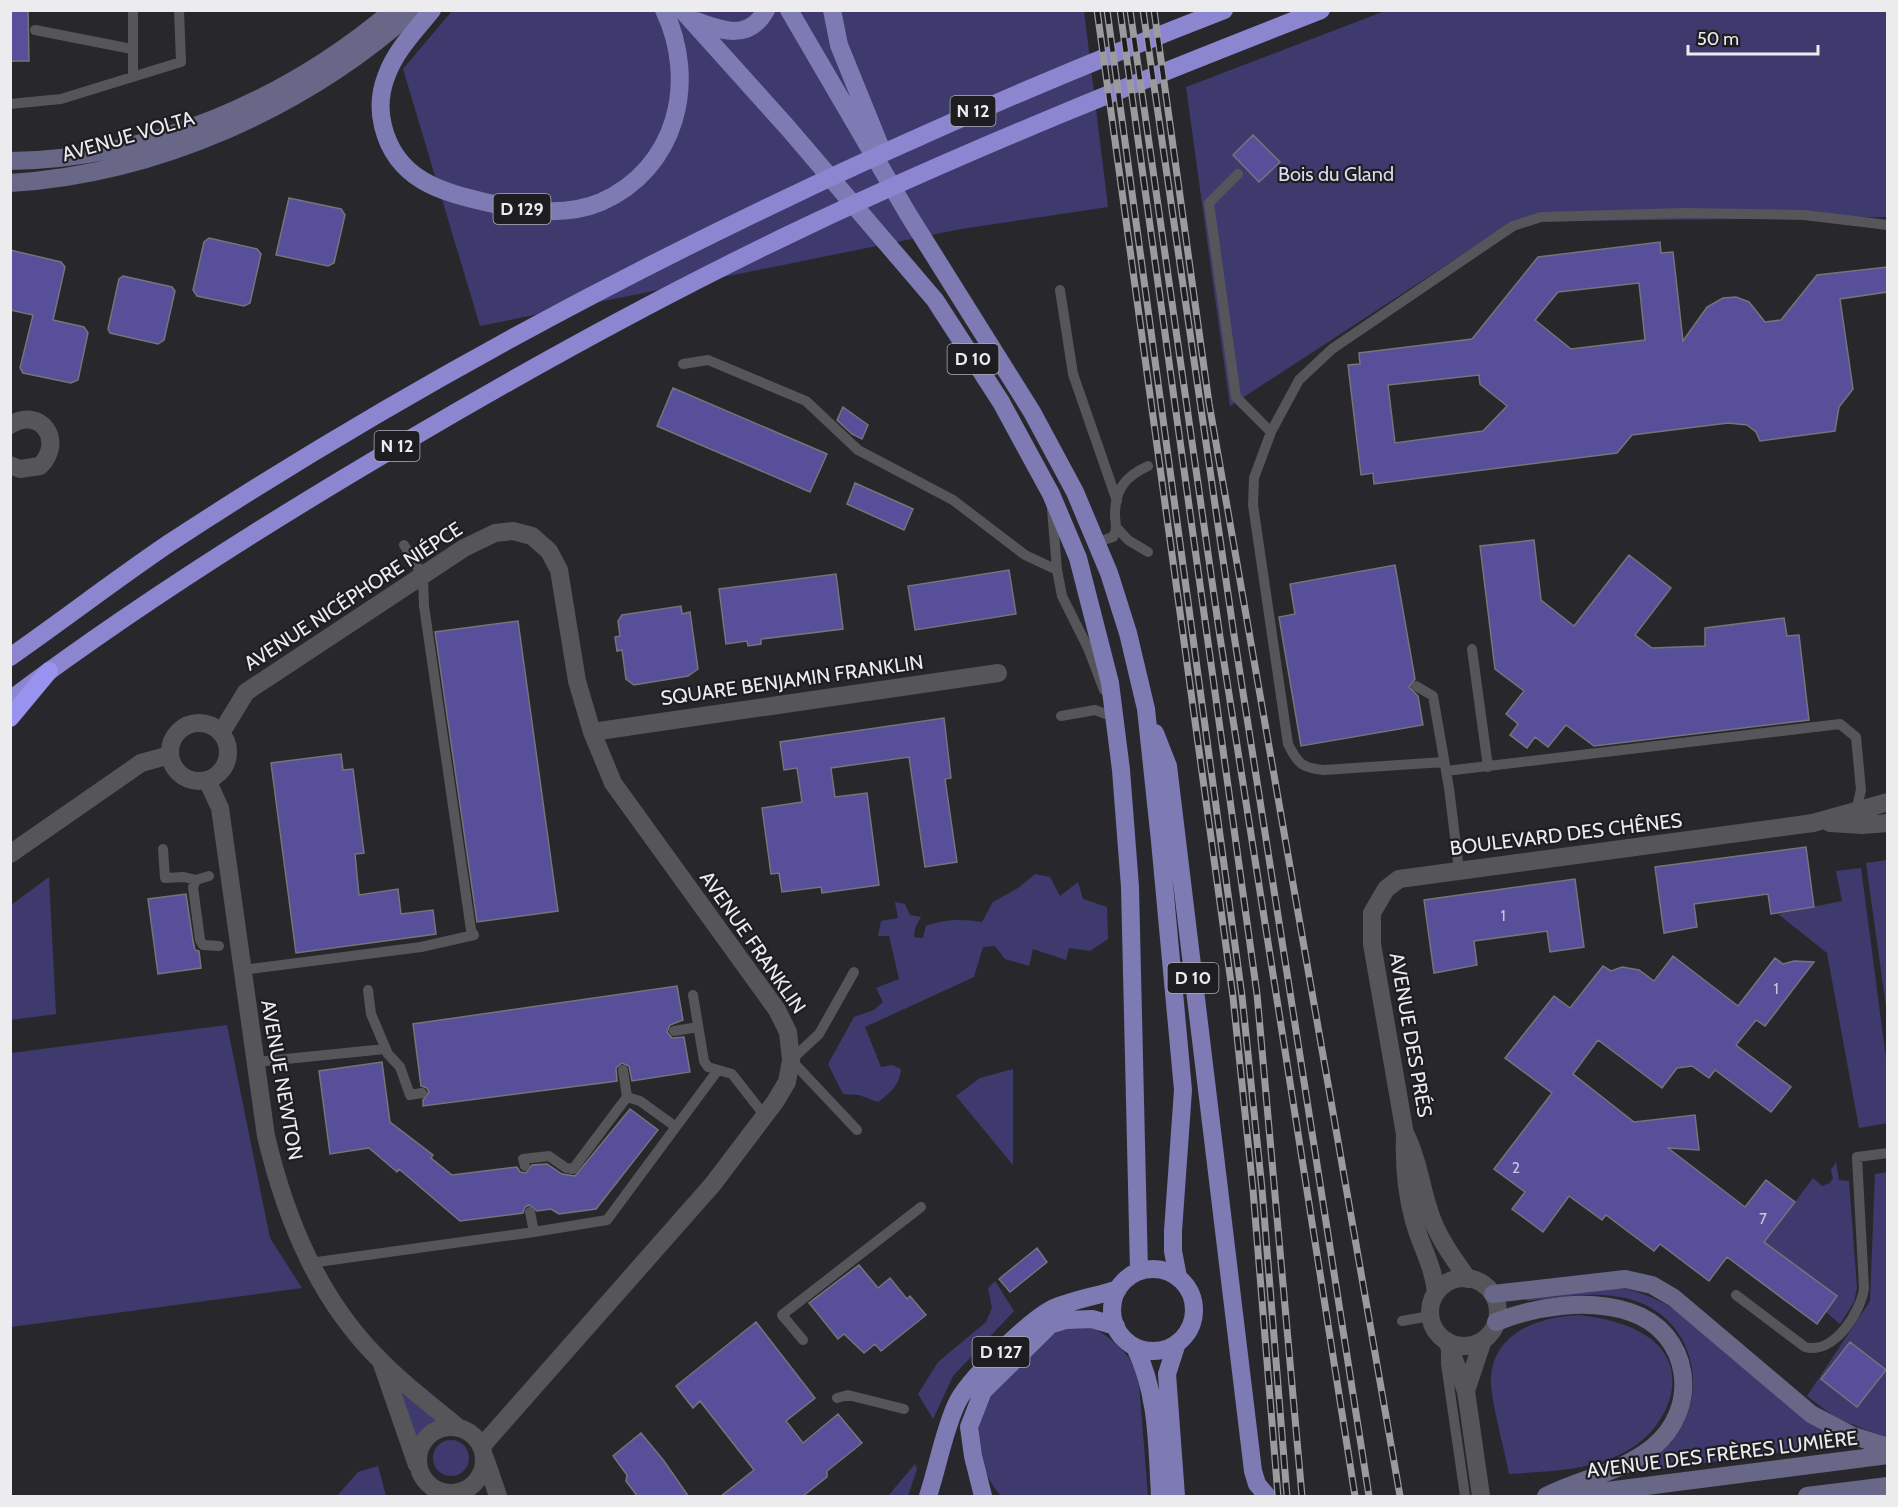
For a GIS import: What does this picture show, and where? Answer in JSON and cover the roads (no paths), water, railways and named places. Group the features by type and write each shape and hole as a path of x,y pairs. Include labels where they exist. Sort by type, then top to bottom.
{"highway":[{"name":"N 12","path":"10,657 167,545 468,362 589,296 780,199 930,130 1224,10"},
{"name":"N 12","path":"10,700 172,585 356,470 513,378 663,297 804,227 956,158 1174,67 1321,10"},
{"path":"10,718 49,671"}],"main road":[{"path":"247,112 336,54 393,10"},
{"path":"247,112 338,69 375,44 414,10"},
{"name":"D 129","path":"432,10 402,46 385,77 380,110 387,142 405,169 430,185 517,209 562,211 600,202 634,181 662,150 677,114 681,77 680,54 674,30 664,10"},
{"path":"688,13 732,33 742,32 762,18 766,10"},
{"path":"789,10 909,214"},
{"name":"D 10","path":"832,10 843,55 909,214 1032,412 1075,492 1098,542 1128,633 1146,709 1183,1090 1173,1231 1173,1251 1178,1276"},
{"name":"D 10","path":"688,13 935,300 1001,402 1051,494 1078,558 1099,633 1114,717 1130,887 1138,1271"},
{"name":"AVENUE VOLTA","path":"10,161 75,156 136,144 247,112"},
{"name":"AVENUE VOLTA","path":"10,183 46,181 104,170 171,150 247,112"},
{"name":"D 10","path":"1146,709 1168,766 1253,1471 1257,1484 1267,1497"},
{"path":"1160,1497 1154,1403 1149,1380 1136,1347 1121,1335 1112,1314 1118,1289 1130,1275 1138,1271 1159,1269 1178,1276 1193,1297 1194,1310 1192,1323 1177,1344 1167,1374 1176,1497"},
{"path":"1493,1294 1625,1279 1652,1285 1674,1298 1811,1414 1851,1435 1887,1447"},
{"name":"D 127","path":"927,1497 938,1467 944,1434 957,1402 984,1368 1053,1308 1118,1289"},
{"path":"1496,1322 1520,1313 1579,1305 1631,1312 1652,1322 1670,1343 1683,1367 1684,1394 1677,1420 1654,1446 1611,1472 1568,1485 1546,1497"},
{"path":"985,1494 973,1456 969,1427 983,1391 1050,1325 1066,1320 1092,1319 1116,1326"},
{"path":"1136,1347 1156,1350 1177,1344"},
{"name":"AVENUE DES FRÈRES LUMIÈRE","path":"1562,1497 1887,1455"},
{"name":"D 127","path":"938,1467 944,1497"},
{"path":"1807,1497 1887,1486"}],"street":[{"path":"10,425 18,420 36,421 45,427 51,443 50,452 40,466 21,470 10,465"},
{"name":"AVENUE FRANKLIN","path":"483,1451 713,1184 765,1116 787,1082 791,1060 788,1032 777,1010 634,815 614,783 592,732 578,681 559,570 549,551 532,536 513,531 495,532"},
{"name":"AVENUE NICÉPHORE NIÉPCE","path":"221,733 246,692 464,548 495,532"},
{"name":"SQUARE BENJAMIN FRANKLIN","path":"592,732 998,673"},
{"path":"206,723 221,733 228,751 223,769 207,780 190,780 182,776 172,763 170,755 174,737 188,725 206,723"},
{"path":"10,854 141,763 170,755"},
{"name":"AVENUE NEWTON","path":"207,780 220,808 266,1136 276,1180 296,1234 328,1294 381,1362 459,1428 468,1431 483,1451 481,1476 475,1484 460,1495 431,1493 418,1467 381,1362"},
{"name":"BOULEVARD DES CHÊNES","path":"1372,944 1372,913 1386,889 1399,879 1813,822 1887,802"},
{"name":"BOULEVARD DES CHÊNES","path":"1813,822 1862,825 1887,823"},
{"name":"AVENUE DES PRÉS","path":"1372,944 1405,1134 1404,1159 1413,1217 1432,1271 1436,1293 1430,1308 1430,1316"},
{"name":"AVENUE DES PRÉS","path":"1405,1134 1417,1157 1429,1212 1451,1255 1468,1279 1486,1286 1493,1294"},
{"path":"1436,1293 1450,1281 1468,1279"},
{"path":"1466,1390 1483,1340 1496,1322 1497,1303 1493,1294"},
{"path":"1430,1316 1433,1326 1447,1341 1466,1390 1481,1497"},
{"path":"1447,1341 1465,1346 1483,1340"},
{"path":"418,1467 418,1456 428,1436 448,1427 459,1428"},
{"path":"483,1451 498,1497"}],"lane":[{"path":"133,10 133,77"},
{"path":"10,104 61,99 181,62 179,10"},
{"path":"35,30 132,49"},
{"path":"1238,174 1209,203 1213,245 1236,397 1271,432"},
{"path":"1856,811 1861,790 1856,737 1840,724 1488,767 1324,770 1309,768 1296,761 1288,744 1253,505 1254,478 1271,432 1299,380 1320,358 1514,226 1541,217 1685,213 1804,215 1887,225"},
{"path":"1060,290 1073,374 1117,501"},
{"path":"683,364 708,360 806,401 858,450 953,500 1025,555 1056,570"},
{"path":"1148,466 1125,479 1117,501 1115,515 1118,529 1128,540 1148,552"},
{"path":"1051,494 1056,570 1062,596 1088,648 1114,717"},
{"path":"1098,542 1113,537 1118,529"},
{"path":"242,970 421,946 474,935 471,930 424,606 423,576 404,546"},
{"path":"1472,649 1488,767"},
{"path":"1416,686 1433,696 1459,870"},
{"path":"1061,716 1095,710 1114,717"},
{"path":"163,849 165,878 184,877 196,880 209,876"},
{"path":"196,880 193,887 200,940 203,945 219,946"},
{"path":"854,972 819,1034 791,1060 857,1130"},
{"path":"368,990 371,1014 386,1048 400,1067 410,1095 422,1093"},
{"path":"693,995 704,1061 708,1067 732,1074 765,1116"},
{"path":"674,1031 698,1027"},
{"path":"256,1062 386,1048"},
{"path":"525,1166 523,1159 549,1156 566,1168 573,1168 627,1097 623,1070"},
{"path":"310,1263 607,1220 718,1070"},
{"path":"627,1097 640,1101 676,1127"},
{"path":"1736,1294 1805,1347 1823,1346 1835,1338 1853,1316 1863,1298 1857,1157 1887,1153"},
{"path":"803,1340 783,1314 921,1207"},
{"path":"530,1212 534,1232"},
{"path":"1402,1320 1430,1316"},
{"path":"1447,1341 1446,1364 1465,1497"},
{"path":"837,1398 848,1395 904,1409"}],"railway":[{"path":"1097,10 1233,997 1253,1190 1278,1496"},
{"path":"1107,10 1242,996 1262,1189 1287,1496"},
{"path":"1120,10 1257,994 1302,1496"},
{"path":"1130,10 1220,637 1355,1496"},
{"path":"1143,10 1234,635 1369,1496"},
{"path":"1154,10 1209,403 1400,1496"}],"park label":[{"name":"Bois du Gland","path":"1336,174"}]}
